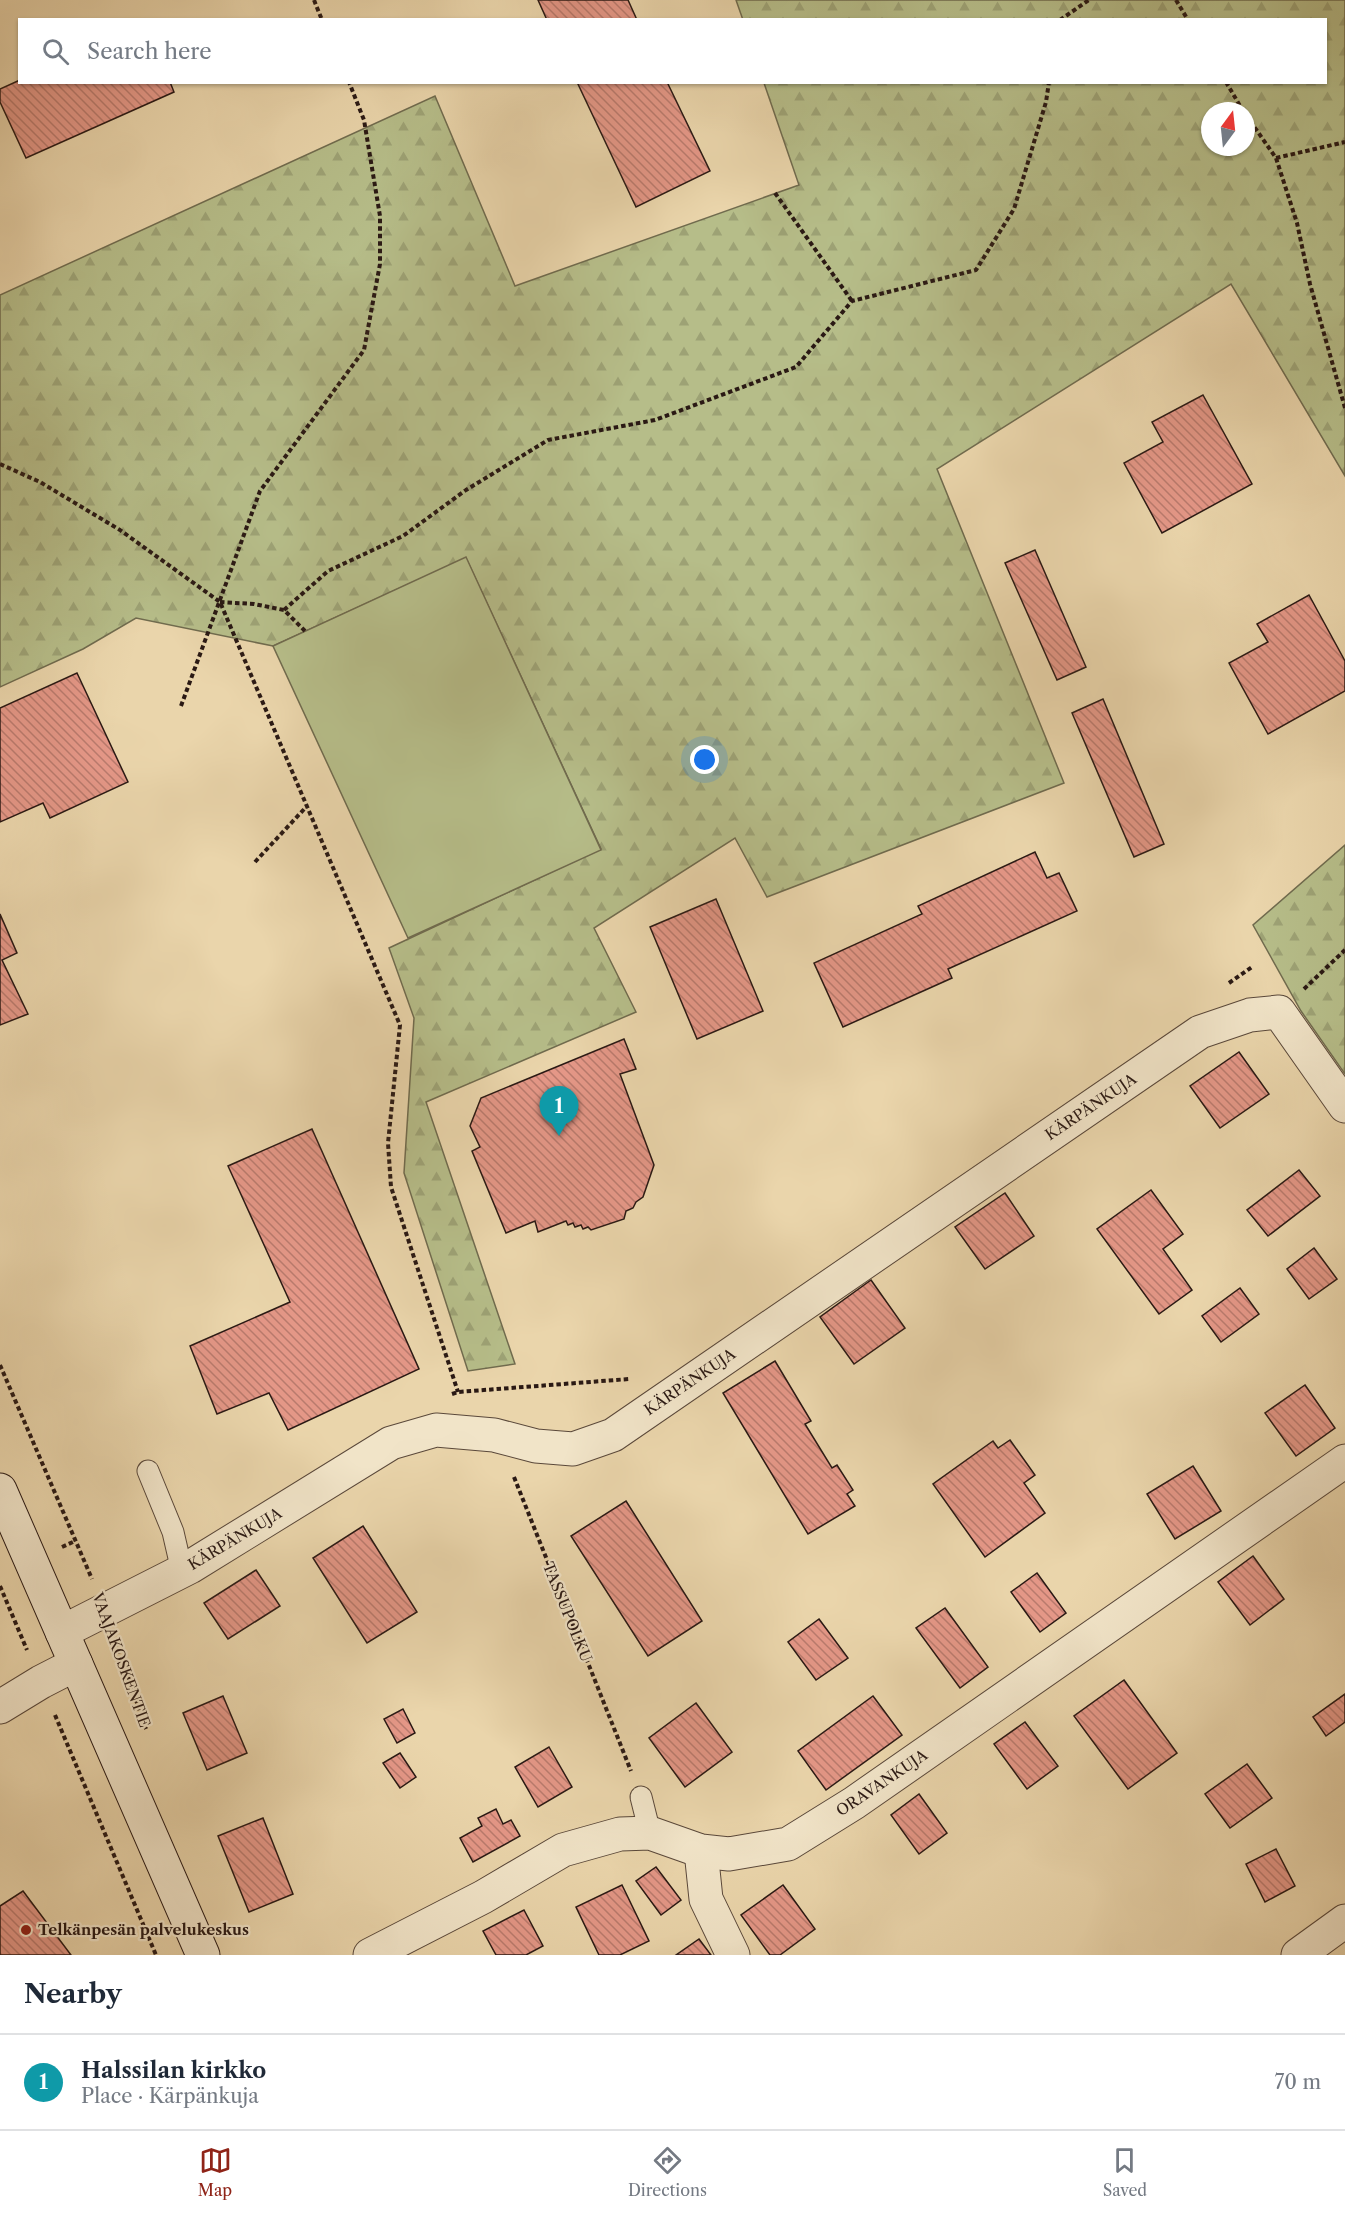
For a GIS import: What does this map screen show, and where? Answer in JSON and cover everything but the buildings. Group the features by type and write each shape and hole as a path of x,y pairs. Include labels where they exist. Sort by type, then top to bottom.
{"street":[{"path":"1279,1012 1345,1106"},
{"name":"KÄRPÄNKUJA","path":"62,1632 182,1571 391,1443 436,1430 494,1435 536,1446 573,1449 613,1435 1200,1032 1250,1015 1279,1012"},
{"name":"ORAVANKUJA","path":"370,1955 483,1897 563,1851 620,1834 650,1833 701,1851 729,1854 788,1844 863,1797 1345,1461"},
{"path":"0,1490 203,1955"},
{"path":"0,1707 41,1682 76,1665"},
{"path":"701,1851 706,1899 732,1955"},
{"path":"1298,1955 1345,1921"}],"lane":[{"path":"148,1471 173,1532 182,1571"},
{"path":"641,1797 650,1833"}],"path":[{"path":"314,0 321,18"},
{"path":"1063,18 1089,0"},
{"path":"1176,0 1187,18"},
{"path":"182,706 260,491 364,350 380,264 380,216 364,120 350,84"},
{"path":"284,610 328,571 403,536 466,490 548,440 655,420 796,367 852,300 976,270 1014,209 1046,102 1049,84"},
{"path":"1227,84 1238,102"},
{"path":"1255,128 1275,158 1297,223 1310,284 1345,408"},
{"path":"1275,158 1345,142"},
{"path":"776,194 852,300"},
{"path":"0,464 40,482 120,530 220,602 400,1025 388,1143 391,1187 458,1392"},
{"path":"220,602 254,604 284,610 305,631"},
{"path":"255,862 307,806"},
{"path":"1279,1012 1345,950"},
{"path":"1222,987 1252,967"},
{"name":"VAAJAKOSKENTIE","path":"0,1365 105,1611 148,1735"},
{"path":"447,1396 458,1392 628,1380 638,1373"},
{"name":"TASSUPOLKU","path":"486,1390 494,1435 509,1465 641,1797"},
{"path":"91,1577 101,1571"},
{"path":"0,1586 156,1955"}],"green space":[{"path":"736,0 1345,0 1345,476 1231,284 937,469 1064,783 767,897 735,838 594,928 636,1012 426,1102 515,1364 468,1371 404,1173 414,1018 389,948 601,849 466,558 273,646 136,618 83,649 0,687 0,295 435,96 515,286 799,185 764,84 1327,84 1327,18 742,18"},
{"path":"466,557 601,850 408,938 273,646"},
{"path":"1345,845 1345,1074 1301,1011 1253,925"}],"place":[{"name":"Halssilan kirkko","path":"559,1136"},
{"name":"Telkänpesän palvelukeskus","path":"26,1930"}]}
